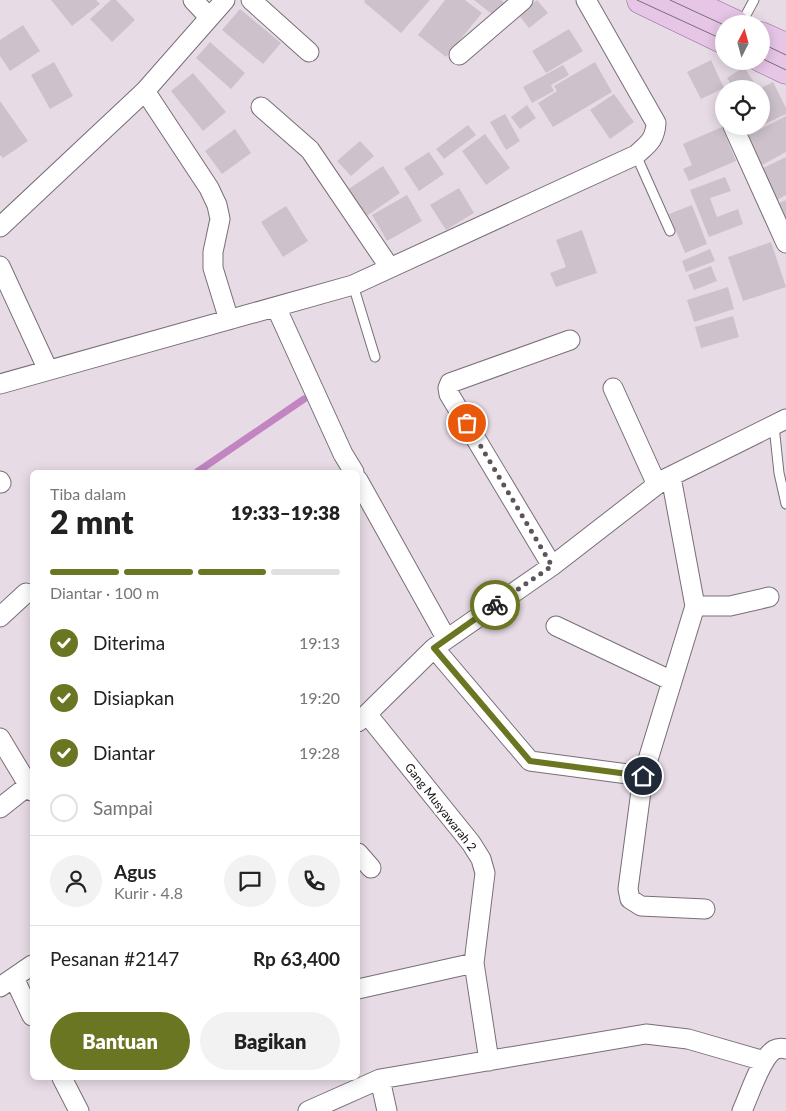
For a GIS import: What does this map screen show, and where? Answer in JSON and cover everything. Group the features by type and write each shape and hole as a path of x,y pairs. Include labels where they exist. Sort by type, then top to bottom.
{"main road":[{"path":"641,0 715,36"},
{"path":"684,0 716,15"},
{"path":"770,40 786,47"},
{"path":"770,62 786,70"}],"street":[{"path":"193,0 210,17"},
{"path":"0,227 145,91 225,0"},
{"path":"251,0 309,52"},
{"path":"459,55 523,0"},
{"path":"0,384 354,285 636,155 653,139 656,132 656,123 586,0"},
{"path":"145,91 209,188 216,205 220,219 213,252 213,268 229,320"},
{"path":"262,107 310,150 390,268"},
{"path":"737,135 786,243"},
{"path":"0,266 48,370"},
{"path":"276,306 343,454 353,470"},
{"path":"552,566 449,394 448,388 450,383 570,340"},
{"path":"613,388 664,481 695,606 643,776 628,889 630,899 641,906 705,909"},
{"path":"362,718 440,643 552,566 664,481 780,422"},
{"path":"360,484 440,643 530,761 643,776"},
{"path":"0,617 26,593"},
{"path":"695,606 730,606 769,597"},
{"path":"556,626 672,681"},
{"name":"Gang Musyawarah 2","path":"362,718 471,843 481,859 485,873 474,963 489,1061"},
{"path":"0,738 30,786"},
{"path":"0,808 30,789"},
{"path":"360,855 371,868"},
{"path":"360,989 474,963"},
{"path":"30,966 7,983 30,1013"},
{"path":"308,1111 380,1079 646,1034 688,1039 764,1061"},
{"path":"742,1111 764,1061 774,1050 786,1049"},
{"path":"380,1079 387,1111"},
{"path":"63,1080 79,1111"}],"lane":[{"path":"746,15 754,0"},
{"path":"636,155 670,231"},
{"path":"354,285 375,357"},
{"path":"780,422 779,473 786,504"}],"building":[{"path":"51,0 96,0 100,4 72,26"},
{"path":"111,0 116,0 135,20 112,42 90,19"},
{"path":"365,0 430,0 401,33 364,2"},
{"path":"445,0 465,0 482,13 446,57 418,35"},
{"path":"474,0 501,0 508,6 498,19"},
{"path":"537,0 548,13 529,28 518,14"},
{"path":"240,9 281,43 263,64 222,30"},
{"path":"23,25 40,51 10,71 0,56 0,40"},
{"path":"569,29 583,51 546,73 532,51"},
{"path":"210,42 245,73 231,89 196,58"},
{"path":"711,60 720,80 715,80 715,92 701,99 687,72"},
{"path":"54,62 73,96 50,109 31,75"},
{"path":"595,62 612,92 553,127 538,103 557,91 554,86"},
{"path":"563,65 569,75 551,85 554,91 532,103 523,87"},
{"path":"739,70 746,70 752,80 728,80 727,78"},
{"path":"193,73 226,112 203,131 171,91"},
{"path":"773,82 786,108 786,114 770,122 770,84"},
{"path":"614,94 634,122 610,139 590,110"},
{"path":"0,101 28,141 3,158 0,155"},
{"path":"527,105 536,118 520,129 511,117"},
{"path":"505,114 520,141 506,150 490,122"},
{"path":"786,116 786,152 762,165 747,136 770,135 770,124"},
{"path":"468,125 476,135 444,159 436,149"},
{"path":"235,129 251,153 222,174 205,151"},
{"path":"715,130 715,135 725,135 736,161 689,181 683,169 692,165 683,144"},
{"path":"485,134 510,168 486,185 462,151"},
{"path":"360,141 374,156 351,176 337,161"},
{"path":"429,152 444,174 419,191 404,168"},
{"path":"786,157 786,195 775,201 759,170"},
{"path":"383,166 400,193 365,217 347,190"},
{"path":"725,177 731,191 710,198 717,217 738,209 743,224 709,237 690,190"},
{"path":"459,188 474,213 446,230 430,205"},
{"path":"407,195 422,221 387,241 372,215"},
{"path":"786,200 786,218 785,219 777,204"},
{"path":"692,205 707,244 685,253 669,214"},
{"path":"286,206 308,241 283,257 261,222"},
{"path":"582,230 597,273 556,287 550,273 566,267 556,240"},
{"path":"771,242 786,287 743,301 728,257"},
{"path":"710,249 715,261 686,272 682,261"},
{"path":"711,266 717,281 694,290 688,275"},
{"path":"728,287 734,309 694,322 687,300"},
{"path":"733,316 739,337 701,348 695,327"}],"waterway":[{"path":"200,470 304,399"}],"tram line":[{"path":"637,0 715,36"},
{"path":"670,0 715,21"},
{"path":"770,47 786,55"},
{"path":"770,62 786,70"}],"way so far":[{"path":"467,423 552,566 495,605"}],"route":[{"path":"495,605 434,648 530,761 540,764 643,776"}]}
